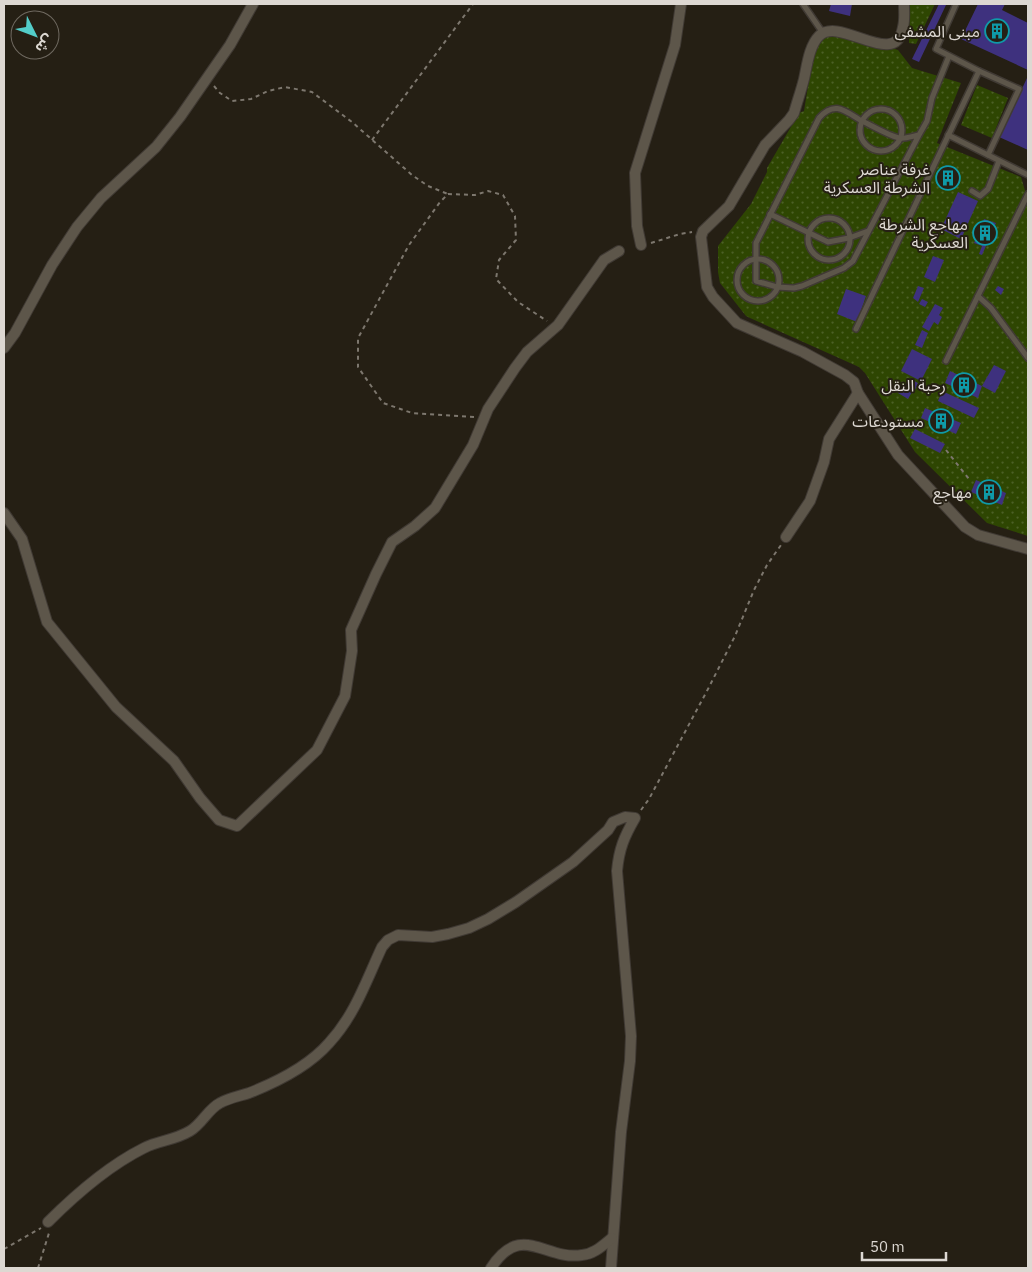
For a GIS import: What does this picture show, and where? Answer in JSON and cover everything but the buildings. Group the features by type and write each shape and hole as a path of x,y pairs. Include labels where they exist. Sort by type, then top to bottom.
{"street":[{"path":"4,348 15,333 52,265 77,227 101,198 156,147 207,79 253,4"},
{"path":"641,246 637,226 635,174 676,45 681,4"},
{"path":"904,4 904,28 896,42 881,45 840,32 830,31 818,37 812,47 794,113 765,145 729,206 703,231 707,287 713,298 737,324 803,352 854,382 858,393 898,455 966,527 978,535 1028,549"},
{"path":"4,513 22,539 47,622 116,707 174,761 200,798 219,820 237,826 317,750 345,696 352,651 351,630 392,542 428,516 435,508 473,445 484,417 515,368 527,352 556,327 604,260 620,251"},
{"path":"786,537 810,501 824,462 829,439 836,425 858,393"},
{"path":"48,1222 98,1178 128,1157 145,1147 179,1138 193,1130 220,1103 285,1076 306,1063 328,1045 353,1011 382,947 388,940 398,935 432,937 448,934 469,928 488,919 573,862 597,841 613,822 625,817 635,818 623,840 617,871 631,1036 630,1061 621,1132 611,1268"},
{"path":"491,1268 503,1254 517,1246 528,1244 560,1254 574,1256 594,1252 612,1238"}],"lane":[{"path":"803,4 823,33"},
{"path":"956,4 936,49 1019,89 988,155"},
{"path":"919,135 900,138 862,121 845,110 837,108 824,112 819,118 756,243 756,281 778,287 794,288 844,268 853,261 927,121 932,98 949,56"},
{"path":"856,329 979,71"},
{"path":"878,108 889,110 898,117 902,127 900,138 893,147 883,151 872,149 863,142 859,132 862,121 868,112 878,108"},
{"path":"948,135 1028,175"},
{"path":"972,191 980,196 988,189 999,161"},
{"path":"946,361 1028,194"},
{"path":"770,214 828,242 851,238 869,231"},
{"path":"827,218 838,219 847,226 851,238 849,248 842,256 832,260 821,259 812,252 808,241 810,233 817,222 827,218"},
{"path":"756,259 764,259 773,264 779,274 778,287 773,295 764,300 753,300 743,295 738,285 738,274 743,264 756,259"},
{"path":"978,296 991,308 1028,358"}],"path":[{"path":"372,140 473,4"},
{"path":"207,79 232,101 251,99 268,91 285,87 312,92 352,122 412,175 428,186 448,194 475,195 488,191 502,195 515,216 516,240 499,260 496,279 518,302 556,327"},
{"path":"448,194 409,244 358,338 358,367 383,403 412,413 484,417"},
{"path":"641,246 680,234 703,231"},
{"path":"946,450 969,479"},
{"path":"635,818 649,799 692,721 735,636 754,590 767,565 786,537"},
{"path":"4,1249 32,1234 48,1222 47,1242 38,1268"}],"green space":[{"path":"910,4 935,4 916,44 909,43"},
{"path":"830,35 898,50 912,68 961,83 937,143 1021,177 1028,201 1028,536 987,523 915,452 865,373 859,367 746,316 720,283 718,246 751,204 767,172 767,168 799,113 804,111 815,43"},
{"path":"977,85 1008,98 992,138 961,125"}],"place":[{"name":"مبنى المشفى","path":"997,31"},
{"name":"غرفة عناصر الشرطة العسكرية","path":"948,178"},
{"name":"مهاجع الشرطة العسكرية","path":"985,233"},
{"name":"رحبة النقل","path":"964,385"},
{"name":"مستودعات","path":"941,421"},
{"name":"مهاجع","path":"989,492"}]}
